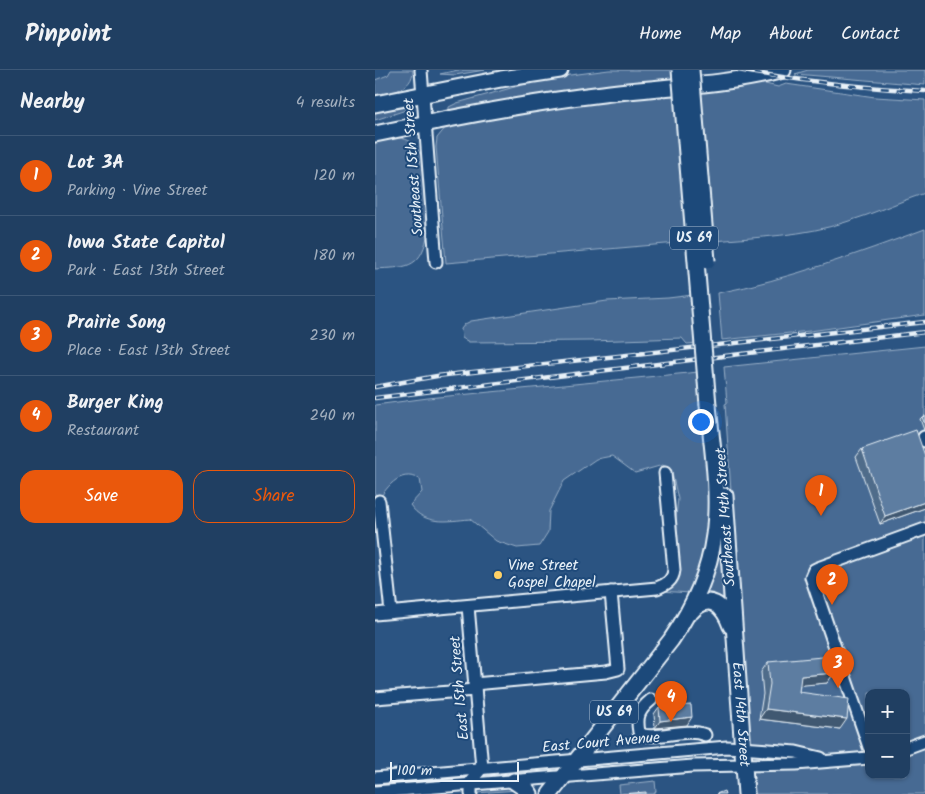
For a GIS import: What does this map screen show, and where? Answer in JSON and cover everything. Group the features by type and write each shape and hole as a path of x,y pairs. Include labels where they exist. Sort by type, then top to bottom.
{"main road":[{"path":"375,104 560,70"},
{"name":"Southeast 14th Street","path":"680,70 735,634"},
{"name":"Southeast 14th Street","path":"687,617 705,576 715,534 713,405 691,70"},
{"path":"375,134 541,102 725,82 783,70"},
{"path":"687,617 698,604 706,601 713,602 728,616 735,634"},
{"name":"US 69","path":"550,794 687,617"},
{"name":"East 14th Street","path":"735,634 746,794"},
{"path":"514,781 530,794"}],"street":[{"name":"Southeast 15th Street","path":"421,70 436,262"},
{"path":"375,614 657,588 670,581 674,570 665,473"},
{"path":"379,501 391,612"},
{"path":"865,735 811,577 814,570 925,529"},
{"path":"375,698 606,672 618,669 611,592"},
{"name":"East 15th Street","path":"467,606 482,768"},
{"path":"651,700 641,708 638,714 639,732 643,735 660,736 696,732 705,735"},
{"path":"910,747 925,741"},
{"name":"East Court Avenue","path":"375,778 706,748 743,747 796,752 829,761"},
{"name":"East Court Avenue","path":"375,792 471,789 514,781 693,766 796,764 865,758"},
{"path":"471,789 482,768"}],"shaded area":[{"path":"391,70 413,70 412,77 400,89 375,97 375,80 388,75"},
{"path":"458,70 485,70 455,75 440,74"},
{"path":"609,70 674,70 675,80 449,110 449,107 457,103 547,78"},
{"path":"808,70 925,70 925,85 795,74"},
{"path":"761,83 778,87 786,84 875,97 925,100 925,193 830,227 781,235 714,241 701,91"},
{"path":"676,94 689,242 446,263 436,147 437,138 446,127 535,110 624,98"},
{"path":"409,107 403,111 375,120 375,111"},
{"path":"396,137 412,142 421,156 427,237 420,256 409,265 375,269 375,141"},
{"path":"925,229 925,315 810,331 722,340 718,293 797,273"},
{"path":"693,295 697,343 687,344 682,338 469,342 462,338 461,329 471,321 607,301"},
{"path":"925,346 925,794 755,794 736,564 725,404 727,403 724,367"},
{"path":"699,372 709,474 709,514 705,549 691,593 659,591 668,588 678,499 672,473 663,465 635,473 612,456 596,459 564,481 549,511 548,532 539,546 517,548 496,541 470,519 437,521 422,516 410,505 422,492 420,479 412,476 405,476 393,482 375,505 375,405 428,398"},
{"path":"720,542 722,542 723,602 705,598 717,562"},
{"path":"556,767 557,772 494,778 494,772"},
{"path":"460,775 461,781 375,788 375,783"},
{"path":"655,781 656,791 654,794 620,794 619,785"},
{"path":"513,787 518,790 476,793 482,789"}],"building":[{"path":"916,430 925,456 925,502 885,516 862,449"},
{"path":"833,656 834,673 801,676 799,692 849,699 847,719 766,709 770,684 768,662"},
{"path":"691,705 692,717 660,721 659,707"},
{"path":"646,792 646,794 622,794"}],"railway":[{"path":"738,70 831,84 925,91"},
{"path":"375,387 437,376 925,322"},
{"path":"375,398 925,332"}],"place":[{"name":"Lot 3A","path":"821,516"},
{"name":"Vine Street Gospel Chapel","path":"498,575"},
{"name":"Iowa State Capitol","path":"832,605"},
{"name":"Prairie Song","path":"838,688"},
{"name":"Burger King","path":"671,722"}]}
